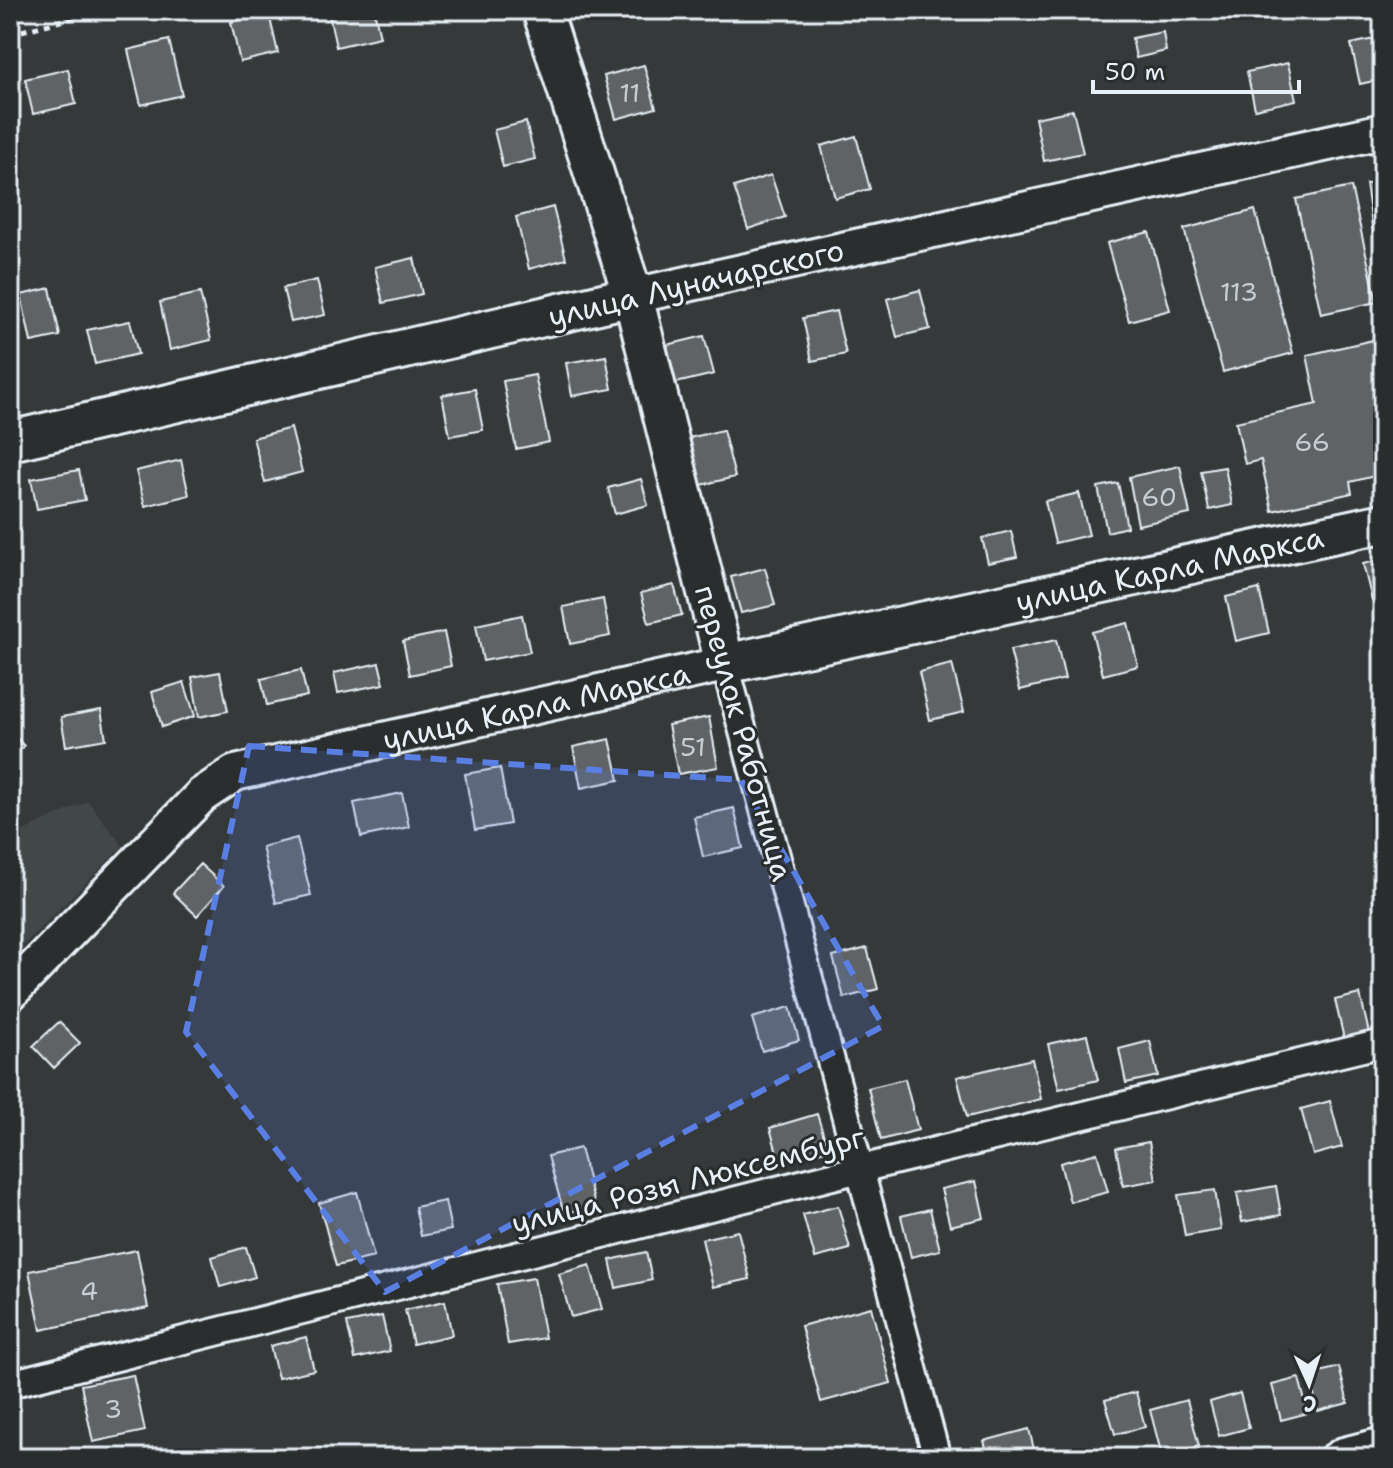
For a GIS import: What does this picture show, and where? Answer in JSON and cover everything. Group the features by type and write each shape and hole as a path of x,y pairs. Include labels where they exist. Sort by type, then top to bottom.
{"main road":[{"name":"переулок Работница","path":"542,10 633,296 725,664"},
{"name":"улица Луначарского","path":"10,441 633,296"},
{"name":"улица Карла Маркса","path":"725,664 1383,523"}],"street":[{"name":"улица Луначарского","path":"633,296 1383,131"},
{"name":"улица Карла Маркса","path":"10,993 202,795 235,773 725,664"},
{"name":"переулок Работница","path":"725,664 937,1458"},
{"name":"улица Розы Люксембург","path":"10,1384 860,1169 1383,1043"},
{"path":"1332,1458 1343,1451 1383,1441"}],"path":[{"path":"10,34 104,10"}],"highlighted area":[{"path":"249,746 741,780 883,1026 385,1292 186,1032"}],"shaded area":[{"path":"88,801 123,846 10,958 10,837"}],"building":[{"path":"328,10 374,10 380,37 336,47"},
{"path":"269,14 278,53 240,62 231,22"},
{"path":"1163,32 1166,51 1136,58 1132,38"},
{"path":"1383,37 1383,79 1360,84 1351,44"},
{"path":"169,40 182,95 141,105 128,50"},
{"path":"1288,63 1296,100 1255,109 1247,72"},
{"path":"644,65 656,108 616,119 604,76"},
{"path":"68,69 76,104 33,114 25,79"},
{"path":"1073,110 1083,153 1044,161 1035,118"},
{"path":"526,122 535,159 503,167 494,130"},
{"path":"856,136 870,189 835,198 821,146"},
{"path":"771,175 785,217 748,229 734,187"},
{"path":"1383,182 1383,230 1373,232 1366,184"},
{"path":"1351,187 1377,302 1321,314 1296,199"},
{"path":"553,207 566,259 529,269 516,217"},
{"path":"1255,210 1293,353 1223,372 1184,229"},
{"path":"1149,232 1170,310 1129,321 1107,243"},
{"path":"414,258 422,294 383,303 375,267"},
{"path":"317,280 325,315 291,322 283,288"},
{"path":"50,288 60,336 31,342 21,295"},
{"path":"920,290 930,329 897,337 887,299"},
{"path":"200,293 211,340 170,350 160,302"},
{"path":"836,311 846,354 812,361 803,318"},
{"path":"130,321 138,354 95,364 87,330"},
{"path":"704,336 714,374 676,383 667,345"},
{"path":"1373,340 1383,387 1383,474 1350,482 1352,493 1272,511 1261,460 1245,464 1236,422 1317,404 1307,355"},
{"path":"606,356 612,389 572,396 566,363"},
{"path":"535,375 549,442 516,449 503,381"},
{"path":"475,389 483,430 450,436 442,395"},
{"path":"291,428 302,472 265,482 253,438"},
{"path":"723,430 735,477 701,485 689,438"},
{"path":"181,460 189,495 145,506 136,471"},
{"path":"1180,466 1190,514 1138,525 1129,477"},
{"path":"1225,467 1232,505 1209,510 1201,471"},
{"path":"79,470 85,500 37,509 31,479"},
{"path":"641,479 648,505 615,514 608,488"},
{"path":"1118,483 1127,527 1107,532 1098,487"},
{"path":"1079,493 1089,535 1055,543 1045,501"},
{"path":"1011,531 1017,557 988,563 982,538"},
{"path":"1383,559 1383,597 1372,600 1363,564"},
{"path":"765,568 775,605 741,613 731,577"},
{"path":"674,585 682,615 649,623 641,593"},
{"path":"1259,589 1269,633 1236,641 1226,597"},
{"path":"603,599 610,636 570,644 563,607"},
{"path":"522,615 530,652 483,661 476,625"},
{"path":"1128,623 1138,666 1103,675 1092,632"},
{"path":"444,632 451,666 410,675 403,641"},
{"path":"1056,640 1065,679 1020,690 1010,650"},
{"path":"379,663 384,684 338,693 334,673"},
{"path":"952,664 964,712 930,720 919,672"},
{"path":"301,670 307,696 267,705 261,679"},
{"path":"220,672 228,711 199,717 192,677"},
{"path":"184,682 195,716 162,727 152,692"},
{"path":"101,710 106,739 66,746 61,717"},
{"path":"709,717 718,767 678,774 668,725"},
{"path":"10,731 24,746 10,759"},
{"path":"610,739 619,780 581,788 573,747"},
{"path":"500,768 510,824 475,830 465,774"},
{"path":"402,793 409,827 361,837 354,803"},
{"path":"734,808 743,848 703,857 694,817"},
{"path":"297,838 311,895 276,903 262,847"},
{"path":"200,864 224,886 197,916 173,893"},
{"path":"867,948 878,989 844,998 833,957"},
{"path":"1360,994 1369,1033 1344,1039 1335,1000"},
{"path":"790,1007 799,1040 762,1051 752,1018"},
{"path":"59,1022 80,1043 54,1068 33,1046"},
{"path":"1087,1035 1098,1080 1059,1089 1048,1044"},
{"path":"1150,1041 1158,1076 1126,1083 1119,1049"},
{"path":"1032,1059 1041,1099 967,1117 957,1077"},
{"path":"905,1079 918,1130 881,1140 868,1088"},
{"path":"1330,1101 1342,1147 1313,1155 1301,1109"},
{"path":"817,1114 828,1149 780,1163 770,1128"},
{"path":"1149,1142 1156,1180 1123,1186 1116,1148"},
{"path":"580,1148 595,1205 564,1214 548,1156"},
{"path":"1097,1153 1108,1192 1070,1202 1060,1163"},
{"path":"976,1181 984,1218 950,1226 941,1189"},
{"path":"1276,1186 1281,1215 1242,1222 1237,1193"},
{"path":"1215,1190 1221,1230 1185,1236 1178,1195"},
{"path":"357,1192 374,1257 336,1266 319,1203"},
{"path":"445,1201 451,1230 421,1236 415,1207"},
{"path":"838,1206 850,1249 815,1258 803,1215"},
{"path":"930,1209 940,1250 911,1257 901,1216"},
{"path":"738,1231 750,1279 713,1287 702,1239"},
{"path":"246,1247 255,1277 220,1287 212,1257"},
{"path":"137,1250 148,1308 41,1330 29,1271"},
{"path":"646,1252 652,1280 616,1288 610,1260"},
{"path":"590,1265 602,1309 571,1317 559,1274"},
{"path":"534,1278 545,1338 508,1344 497,1284"},
{"path":"445,1301 452,1335 413,1344 405,1310"},
{"path":"871,1307 891,1383 821,1402 801,1326"},
{"path":"382,1316 390,1351 355,1359 347,1323"},
{"path":"306,1337 314,1370 278,1378 270,1346"},
{"path":"1339,1367 1348,1403 1318,1411 1309,1375"},
{"path":"133,1375 145,1431 93,1442 81,1385"},
{"path":"1299,1378 1308,1413 1281,1420 1272,1385"},
{"path":"1136,1392 1145,1427 1115,1434 1105,1400"},
{"path":"1240,1393 1249,1428 1219,1436 1210,1402"},
{"path":"1187,1400 1199,1446 1162,1456 1150,1410"},
{"path":"1029,1429 1036,1458 989,1458 984,1441"},
{"path":"918,1452 919,1458 879,1458 879,1456"}]}
